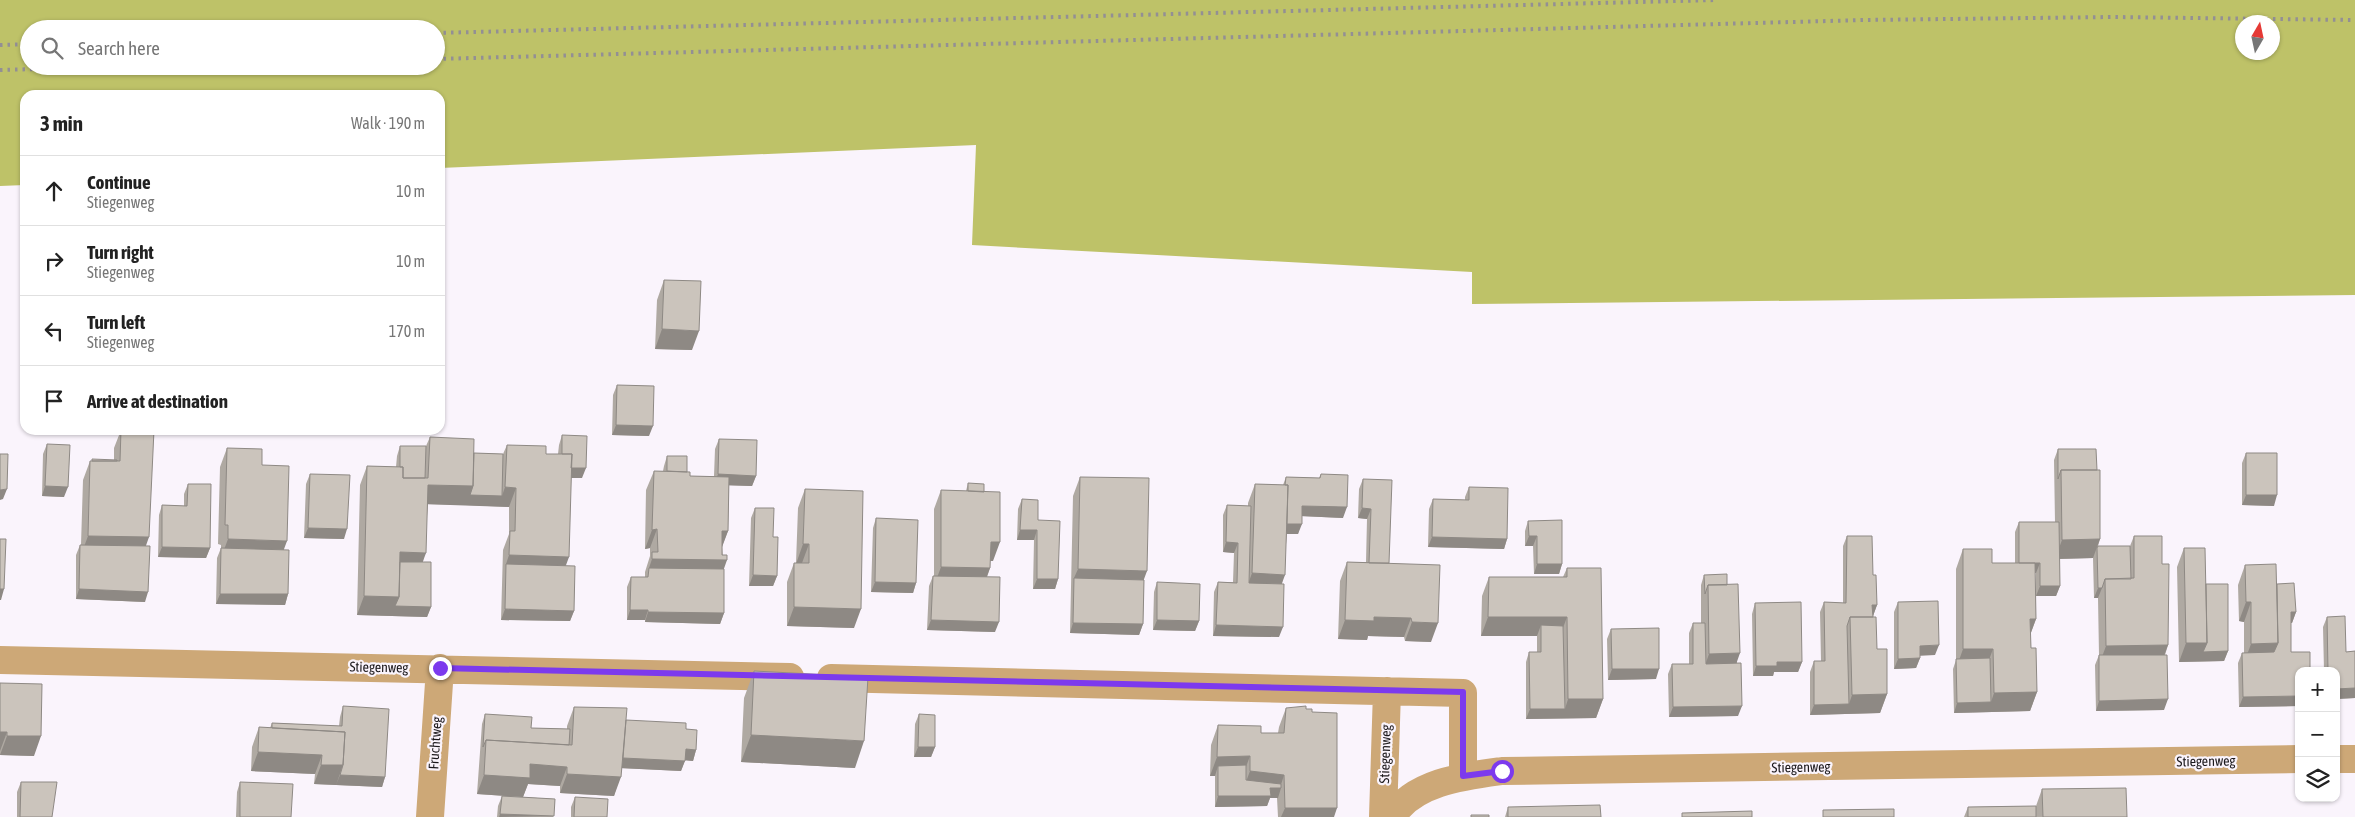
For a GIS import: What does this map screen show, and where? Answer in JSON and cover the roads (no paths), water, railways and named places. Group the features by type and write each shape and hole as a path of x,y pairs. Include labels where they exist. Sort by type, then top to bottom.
{"street":[{"name":"Stiegenweg","path":"0,660 440,668 1463,692 1463,776 1502,771 2295,759"},
{"name":"Fruchtweg","path":"430,817 440,668"},
{"name":"Stiegenweg","path":"1383,817 1387,691"},
{"path":"2340,759 2355,758"},
{"path":"1392,817 1397,809 1415,794 1463,776"}],"railway":[{"path":"445,33 1716,0"},
{"path":"445,59 1865,20 2113,17 2355,20"},
{"path":"0,45 20,44"},
{"path":"0,70 20,69"}]}
